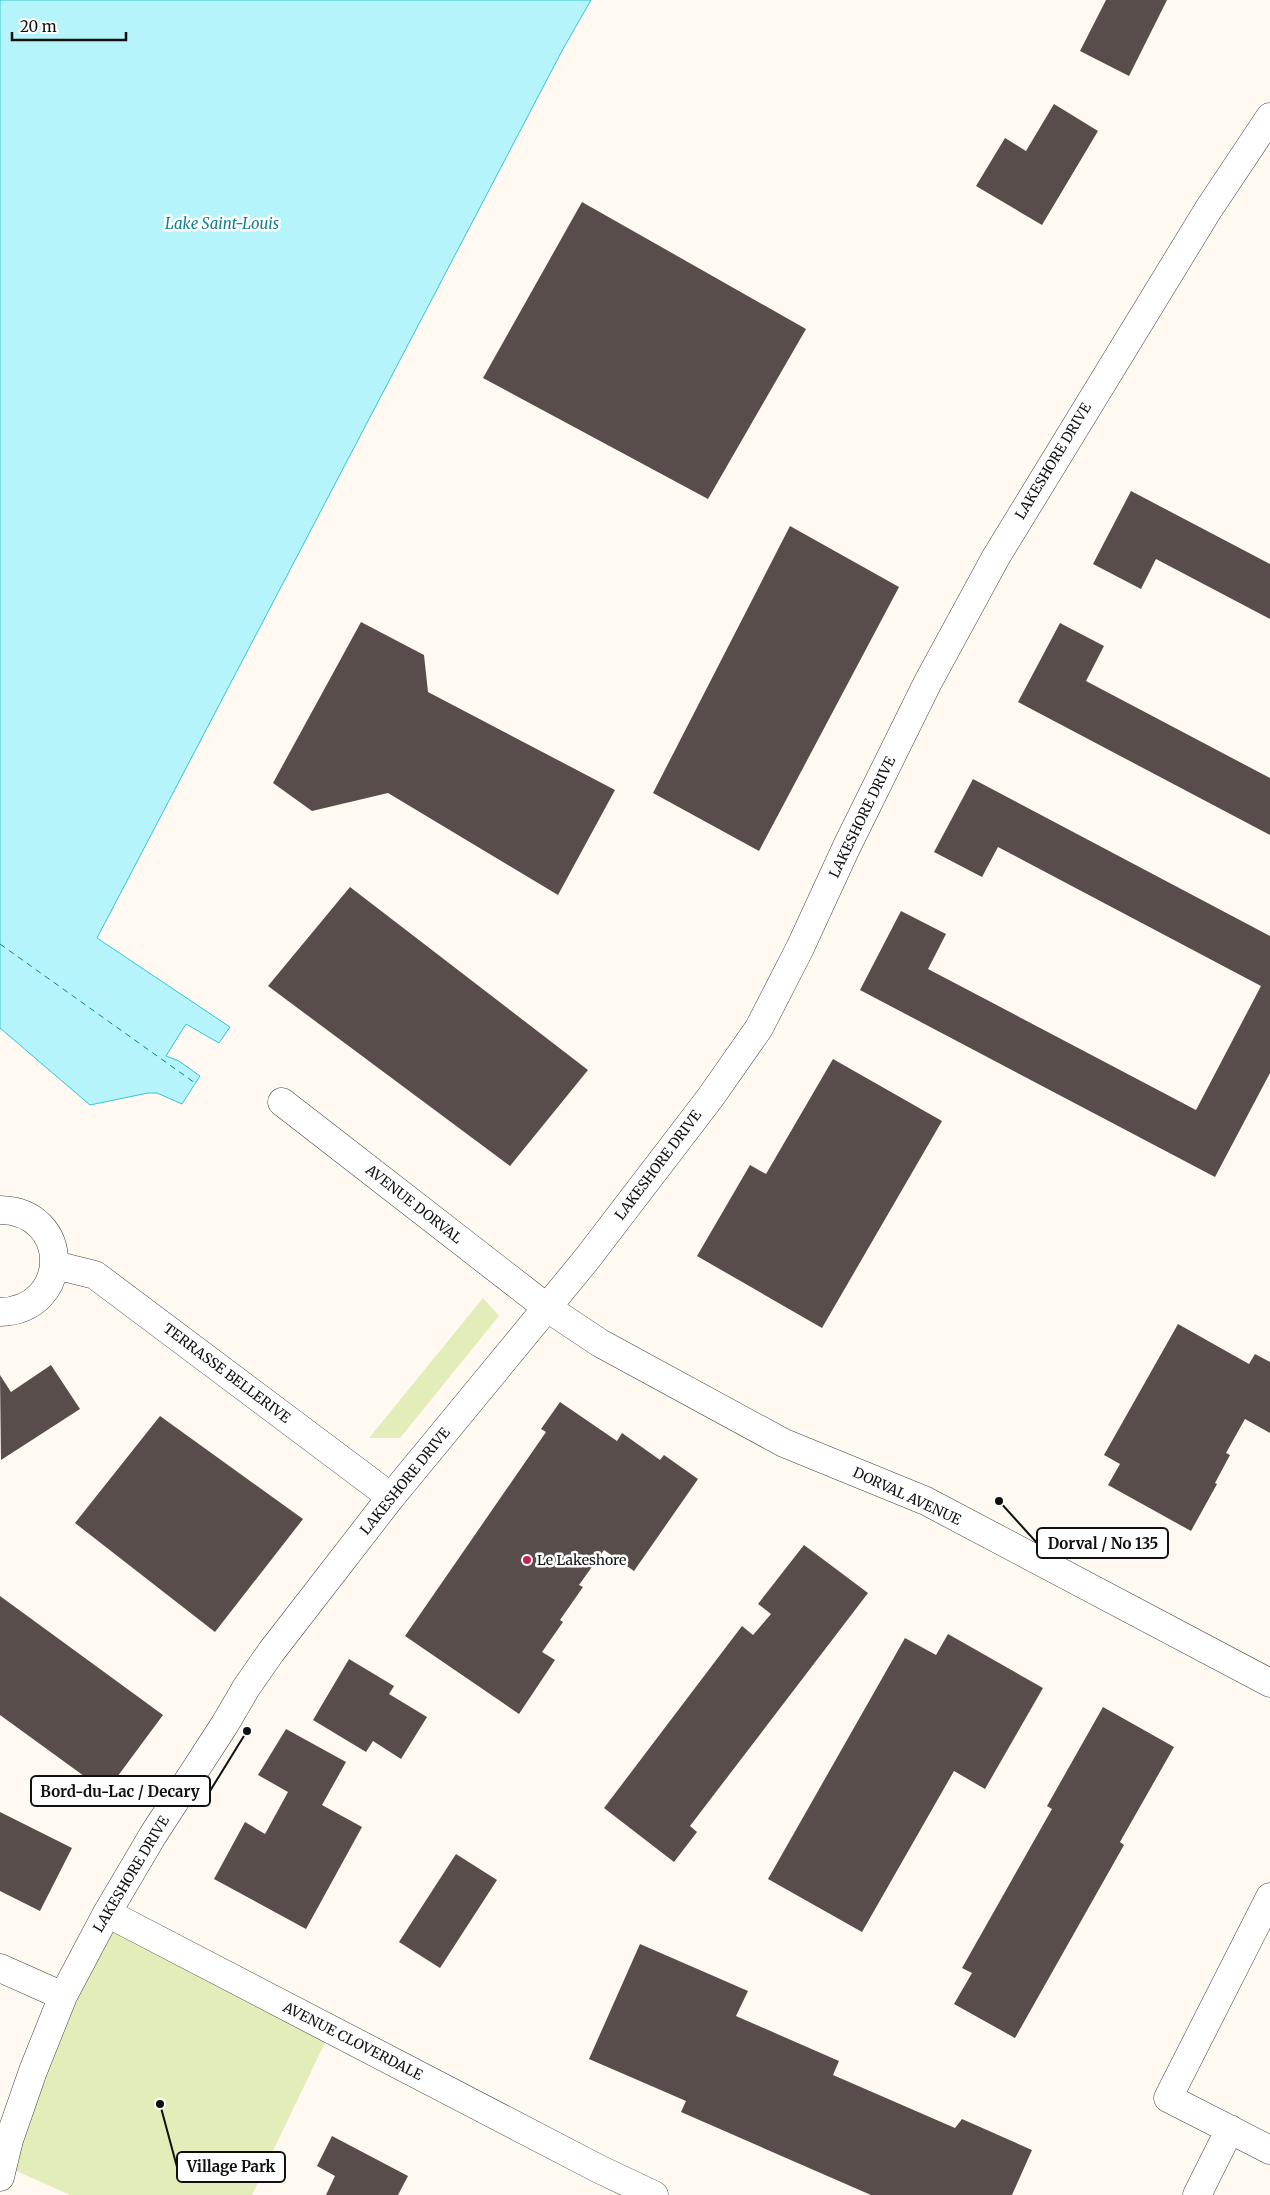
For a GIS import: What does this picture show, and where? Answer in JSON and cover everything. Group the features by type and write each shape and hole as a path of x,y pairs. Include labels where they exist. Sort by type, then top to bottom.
{"street":[{"name":"LAKESHORE DRIVE","path":"0,2177 9,2140 33,2071 63,1996 107,1913 153,1835 225,1724 246,1688 391,1497 663,1160 759,1028 928,682 996,557 1208,210 1270,117"},
{"name":"AVENUE DORVAL","path":"282,1102 546,1307"},
{"path":"0,1210 19,1211 34,1219 46,1232 53,1248 55,1265 51,1281 42,1296 29,1306 13,1312 0,1312"},
{"name":"TERRASSE BELLERIVE","path":"55,1265 95,1275 391,1497"},
{"name":"DORVAL AVENUE","path":"546,1307 625,1358 784,1443 926,1501 1270,1683"},
{"path":"1270,1897 1168,2098 1270,2150"},
{"name":"AVENUE CLOVERDALE","path":"107,1913 598,2169 654,2195"},
{"path":"0,1968 63,1996"},
{"path":"1197,2195 1230,2129"},
{"name":"AVENUE CLOVERDALE","path":"598,2169 622,2195"}],"green space":[{"path":"483,1298 499,1316 400,1438 369,1438"},
{"path":"107,1913 331,2030 252,2195 70,2195 3,2165"}],"water":[{"name":"Lake Saint-Louis","path":"0,0 591,0 563,49 97,938 230,1027 219,1043 186,1024 166,1056 179,1061 200,1076 182,1104 157,1093 148,1093 90,1105 0,1028"}],"building":[{"path":"1106,0 1167,0 1129,76 1080,51"},
{"path":"1054,104 1098,131 1042,225 976,186 1005,138 1026,151"},
{"path":"582,202 806,329 708,499 483,378"},
{"path":"1131,491 1270,564 1270,619 1156,559 1141,589 1093,564"},
{"path":"790,526 899,587 759,851 653,793"},
{"path":"361,622 424,655 428,692 615,790 558,895 388,793 312,811 273,783"},
{"path":"1060,623 1104,646 1086,681 1270,778 1270,835 1018,702"},
{"path":"973,779 1270,936 1270,1073 1215,1177 860,990 901,911 946,934 928,969 1196,1110 1261,986 998,847 982,877 934,852"},
{"path":"350,887 588,1070 510,1166 268,986"},
{"path":"833,1059 942,1121 822,1328 697,1256 750,1165 766,1174"},
{"path":"1178,1324 1249,1364 1255,1354 1270,1362 1270,1433 1245,1419 1226,1453 1230,1455 1215,1483 1217,1484 1191,1531 1108,1485 1120,1464 1104,1455"},
{"path":"51,1365 80,1409 1,1460 0,1375 11,1392"},
{"name":"Le Lakeshore","path":"560,1402 617,1441 622,1433 660,1460 664,1455 698,1479 634,1571 604,1550 579,1585 583,1587 560,1620 563,1622 542,1652 555,1660 519,1714 405,1636 546,1432 541,1429"},
{"path":"160,1416 303,1519 215,1632 75,1523"},
{"path":"804,1545 868,1593 690,1826 697,1832 674,1862 604,1808 742,1626 753,1635 771,1614 758,1604"},
{"path":"0,1596 163,1715 106,1792 0,1715"},
{"path":"948,1634 1043,1688 985,1789 954,1771 862,1932 768,1879 905,1638 936,1655"},
{"path":"349,1659 394,1686 389,1694 427,1717 401,1759 373,1741 366,1752 313,1720"},
{"path":"1103,1707 1174,1747 1120,1842 1124,1845 1015,2038 954,2004 972,1973 962,1968 1052,1809 1047,1806"},
{"path":"286,1729 346,1762 322,1805 362,1827 306,1929 214,1879 245,1822 265,1834 288,1792 258,1775"},
{"path":"0,1812 72,1848 40,1911 0,1891"},
{"path":"456,1854 497,1880 440,1968 399,1942"},
{"path":"640,1944 748,1991 736,2016 839,2061 833,2075 955,2128 962,2119 1032,2150 1012,2195 871,2195 681,2112 686,2101 589,2059"},
{"path":"332,2136 408,2176 398,2195 326,2195 335,2176 317,2166"}],"ferry route":[{"path":"0,944 195,1083"}],"place":[{"name":"Dorval / No 135","path":"999,1501"},
{"name":"Le Lakeshore","path":"527,1560"},
{"name":"Bord-du-Lac / Decary","path":"247,1731"},
{"name":"Village Park","path":"160,2104"}]}
